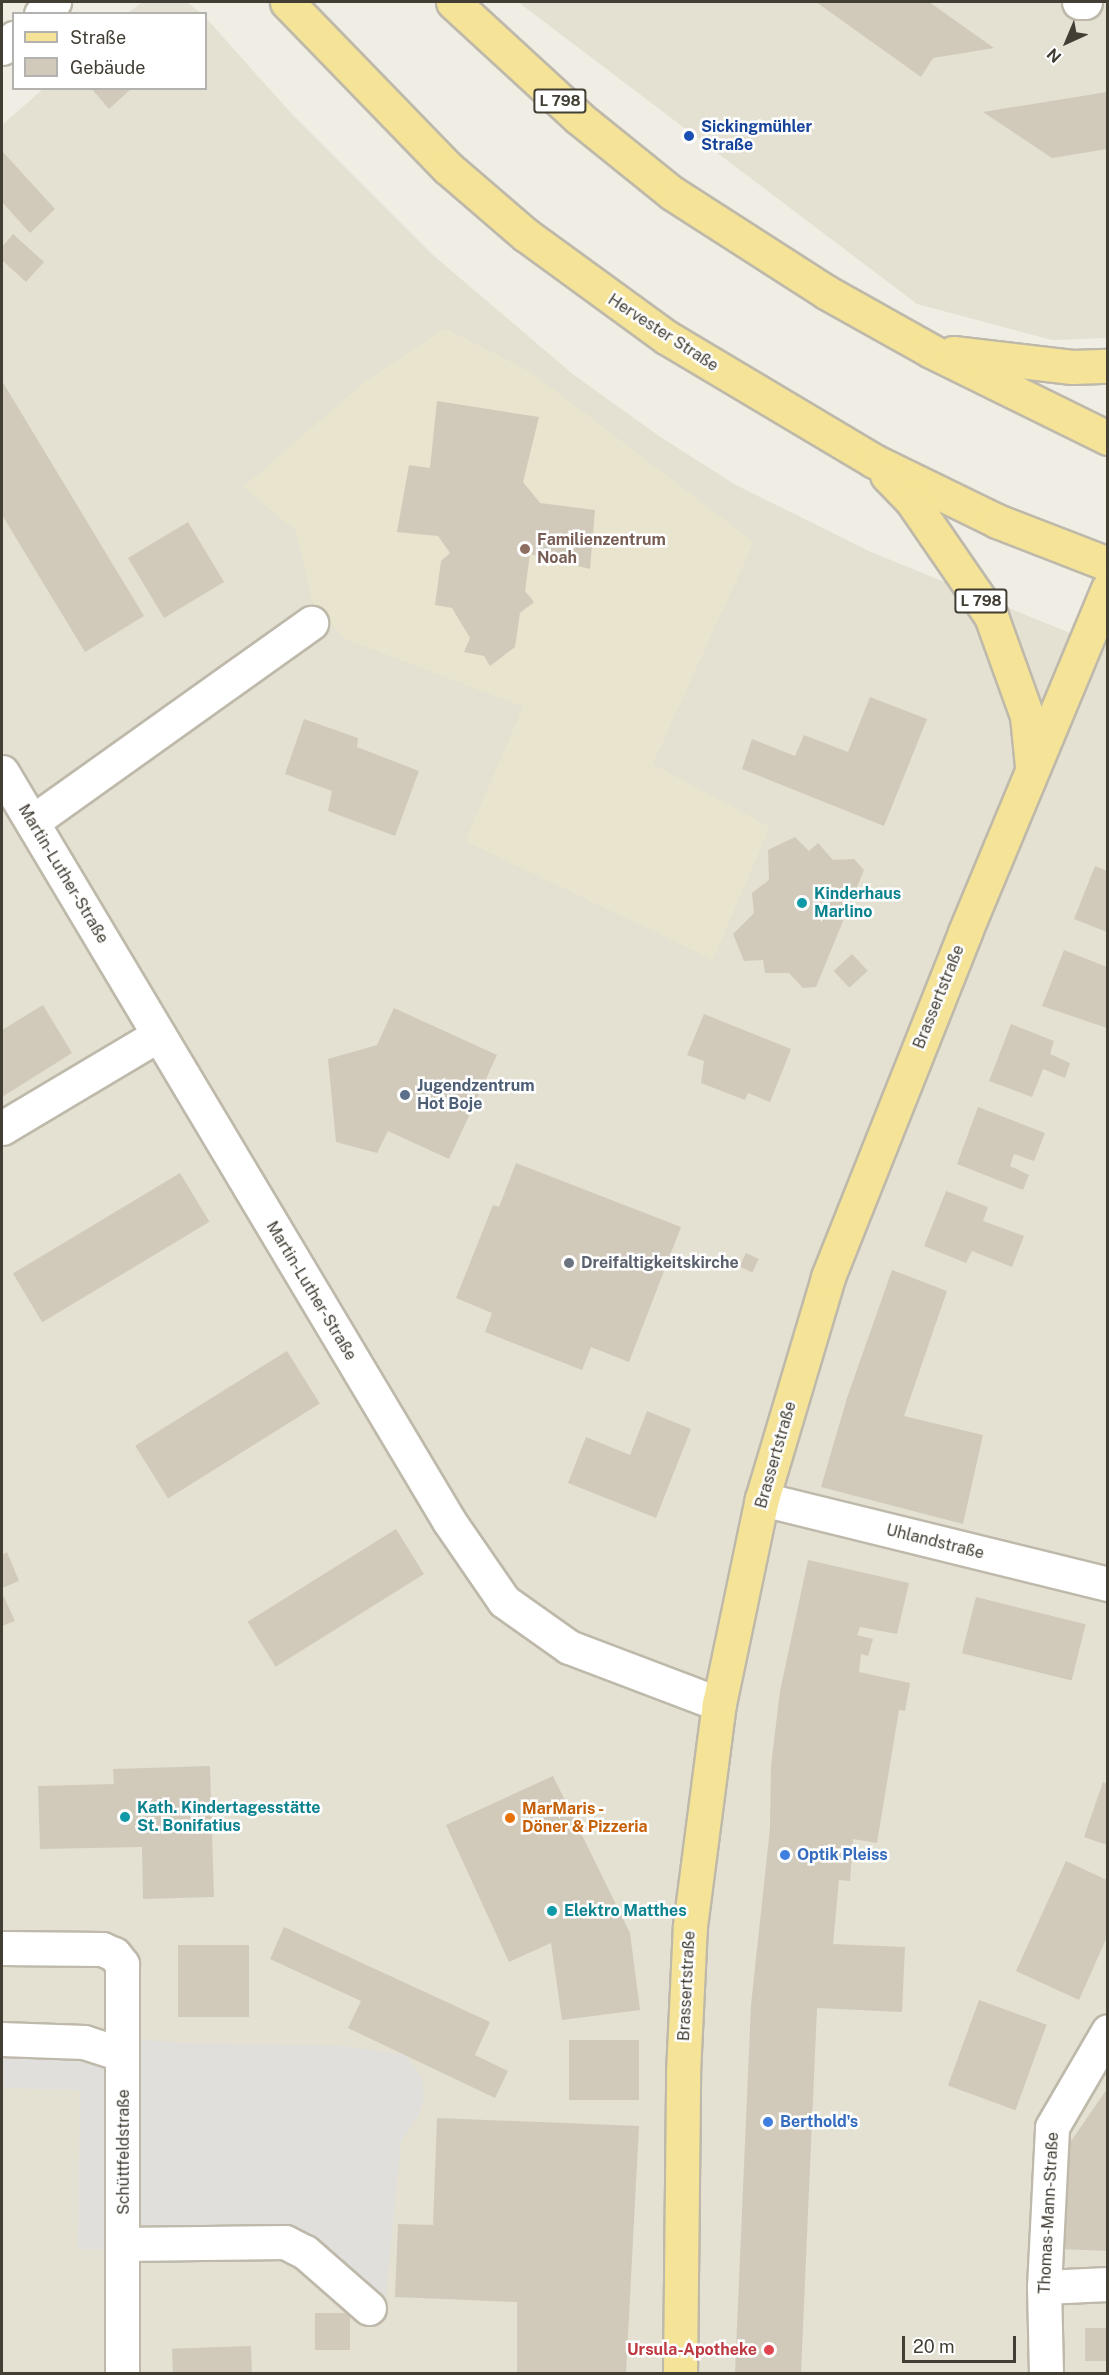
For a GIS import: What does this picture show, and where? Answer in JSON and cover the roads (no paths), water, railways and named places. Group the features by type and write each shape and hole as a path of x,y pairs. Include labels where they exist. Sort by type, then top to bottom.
{"main road":[{"name":"Hervester Straße","path":"287,2 448,168 526,235 666,337 874,461 996,521 1107,564"},
{"name":"L 798","path":"453,2 579,118 672,193 826,292 931,351 1107,438"},
{"name":"L 798","path":"931,351 1072,367 1107,366"},
{"name":"L 798","path":"874,461 912,501 991,616 1027,716 1032,768"},
{"name":"Brassertstraße","path":"680,2373 682,2073 690,1926 719,1704 762,1499 828,1277 1032,768 1107,590"}],"street":[{"path":"1079,2 1085,2"},
{"path":"32,822 311,623"},
{"name":"Martin-Luther-Straße","path":"2,772 449,1521 504,1601 569,1647 719,1704"},
{"path":"2,1128 158,1035"},
{"name":"Uhlandstraße","path":"762,1499 1107,1584"},
{"name":"Schüttfeldstraße","path":"2,1948 102,1949 114,1954 122,1964 122,2373"},
{"name":"Thomas-Mann-Straße","path":"1046,2373 1044,2287 1052,2127 1107,2031"},
{"path":"2,2039 84,2042 122,2054"},
{"path":"123,2244 285,2242 305,2252 369,2308"},
{"path":"1044,2287 1107,2284"}],"place":[{"name":"Sickingmühler Straße","path":"689,136"},
{"name":"Familienzentrum Noah","path":"525,549"},
{"name":"Kinderhaus Marlino","path":"802,903"},
{"name":"Jugendzentrum Hot Boje","path":"405,1095"},
{"name":"Dreifaltigkeitskirche","path":"569,1263"},
{"name":"Kath. Kindertagesstätte St. Bonifatius","path":"125,1817"},
{"name":"MarMaris - Döner & Pizzeria","path":"510,1818"},
{"name":"Optik Pleiss","path":"785,1855"},
{"name":"Elektro Matthes","path":"552,1911"},
{"name":"Berthold's","path":"768,2122"},
{"name":"Ursula-Apotheke","path":"769,2350"}]}
